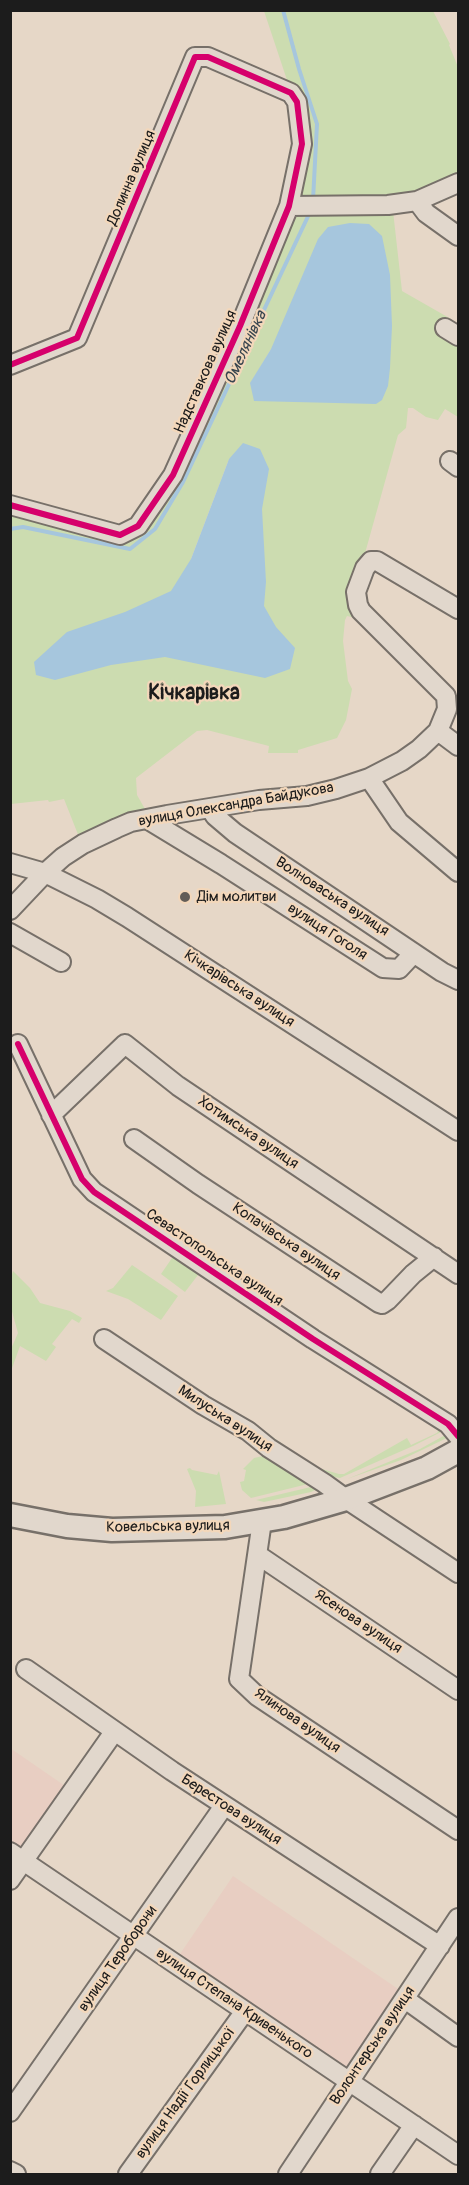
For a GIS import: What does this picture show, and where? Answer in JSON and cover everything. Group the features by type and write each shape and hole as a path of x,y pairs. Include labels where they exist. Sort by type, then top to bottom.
{"main road":[{"name":"Ковельська вулиця","path":"10,1515 67,1526 112,1530 225,1527 284,1517 346,1499 427,1468 459,1451"}],"street":[{"name":"Долинна вулиця","path":"10,365 76,338 195,57 208,57 291,93"},
{"name":"Надставкова вулиця","path":"10,505 120,535 138,526 173,475 240,326 303,206 302,144 297,102 291,93"},
{"path":"303,206 388,206 417,201 459,183"},
{"path":"417,201 426,213 459,236"},
{"path":"459,609 386,564 377,561 371,561 365,568 357,587 358,605 361,611 446,696 447,709 438,731 459,746"},
{"name":"вулиця Олександра Байдукова","path":"45,873 83,844 117,828 147,819 259,800 307,796 369,778 402,761 438,731"},
{"path":"369,778 399,822 459,872"},
{"name":"Волноваська вулиця","path":"210,808 214,816 235,833 459,980"},
{"name":"вулиця Гоголя","path":"147,819 383,968 399,969 414,952"},
{"name":"Кічкарівська вулиця","path":"10,863 45,873 97,899 459,1131"},
{"path":"10,910 45,873"},
{"path":"10,933 62,962"},
{"name":"Севастопольська вулиця","path":"18,1044 82,1179 103,1199 313,1339 439,1418 459,1436"},
{"name":"Хотимська вулиця","path":"51,1115 125,1044 178,1086 459,1274"},
{"name":"Копачівська вулиця","path":"134,1138 208,1191 379,1303 382,1304 388,1300 413,1274 434,1257"},
{"name":"Милуська вулиця","path":"104,1339 203,1405 248,1431 269,1448 459,1573"},
{"name":"Ялинова вулиця","path":"262,1521 239,1679 257,1696 459,1830"},
{"name":"Ясенова вулиця","path":"258,1555 459,1690"},
{"name":"Берестова вулиця","path":"26,1669 224,1806 440,1946"},
{"path":"10,1880 17,1856 114,1732"},
{"name":"вулиця Тероборони","path":"10,2112 224,1806"},
{"name":"вулиця Степана Кривенького","path":"17,1856 459,2155"},
{"name":"Волонтерська вулиця","path":"288,2175 348,2081 458,1922"},
{"path":"405,1999 459,2037"},
{"name":"вулиця Надії Горлицької","path":"128,2175 244,2011"},
{"path":"380,2175 414,2125"},
{"path":"10,2171 16,2175"}],"shaded area":[{"path":"10,1748 68,1788 23,1849 11,1841"},
{"path":"233,1876 401,1991 346,2071 178,1957"}],"green space":[{"path":"264,11 433,11 450,44 458,67 458,179 416,193 385,198 306,201 298,193 288,83"},
{"path":"303,211 393,211 402,291 451,319 443,332 458,342 458,417 445,409 438,420 426,417 413,408 408,408 406,428 398,435 350,607 363,620 347,616 345,620 343,641 348,681 352,689 346,720 337,738 298,750 298,753 268,753 269,746 207,730 197,731 136,778 137,795 145,809 79,837 64,799 11,804 10,511 142,531 287,225","holes":["271,349 255,401 251,383","229,459 204,569 191,559"]},
{"path":"180,1256 201,1271 185,1292 161,1274 172,1258"},
{"path":"132,1265 178,1296 161,1320 128,1299 106,1291 113,1288"},
{"path":"13,1271 30,1288 40,1303 70,1311 82,1318 79,1323 72,1319 52,1344 56,1347 46,1361 20,1346 11,1371 11,1349 18,1333 11,1308"},
{"path":"251,1426 264,1431 315,1467 339,1474 344,1474 407,1438 411,1445 437,1433 441,1426 443,1431 340,1478 329,1476"},
{"path":"447,1434 451,1436 401,1460 347,1479 420,1449"},
{"path":"269,1456 312,1483 251,1498 242,1490 240,1482 244,1481 246,1470 243,1469 254,1458"},
{"path":"187,1469 217,1475 219,1471 226,1504 195,1507 196,1491"},
{"path":"315,1486 315,1490 311,1492 264,1502 256,1500"}],"water":[{"path":"350,223 369,224 382,236 390,275 392,326 390,368 388,386 382,400 376,404 254,401 250,383 271,349 318,239 328,227"},
{"path":"243,443 260,449 269,469 262,509 266,582 264,606 276,627 295,648 290,669 265,678 165,657 111,665 55,680 36,675 34,662 67,632 125,612 171,591 191,559 229,459"}],"waterway":[{"name":"Омелянівка","path":"283,10 317,124 313,200"},
{"name":"Омелянівка","path":"10,529 23,527 130,549 155,529 183,482 311,210"}],"cycle path":[{"path":"10,365 77,338 195,57 208,57 291,93 297,102 302,144 289,206 240,326 173,475 138,526 120,535 10,505"},
{"path":"18,1044 82,1179 94,1192 313,1339 448,1424 458,1436"}],"place":[{"name":"Дім молитви","path":"185,897"}],"district":[{"name":"Кічкарівка","path":"194,694"}]}
